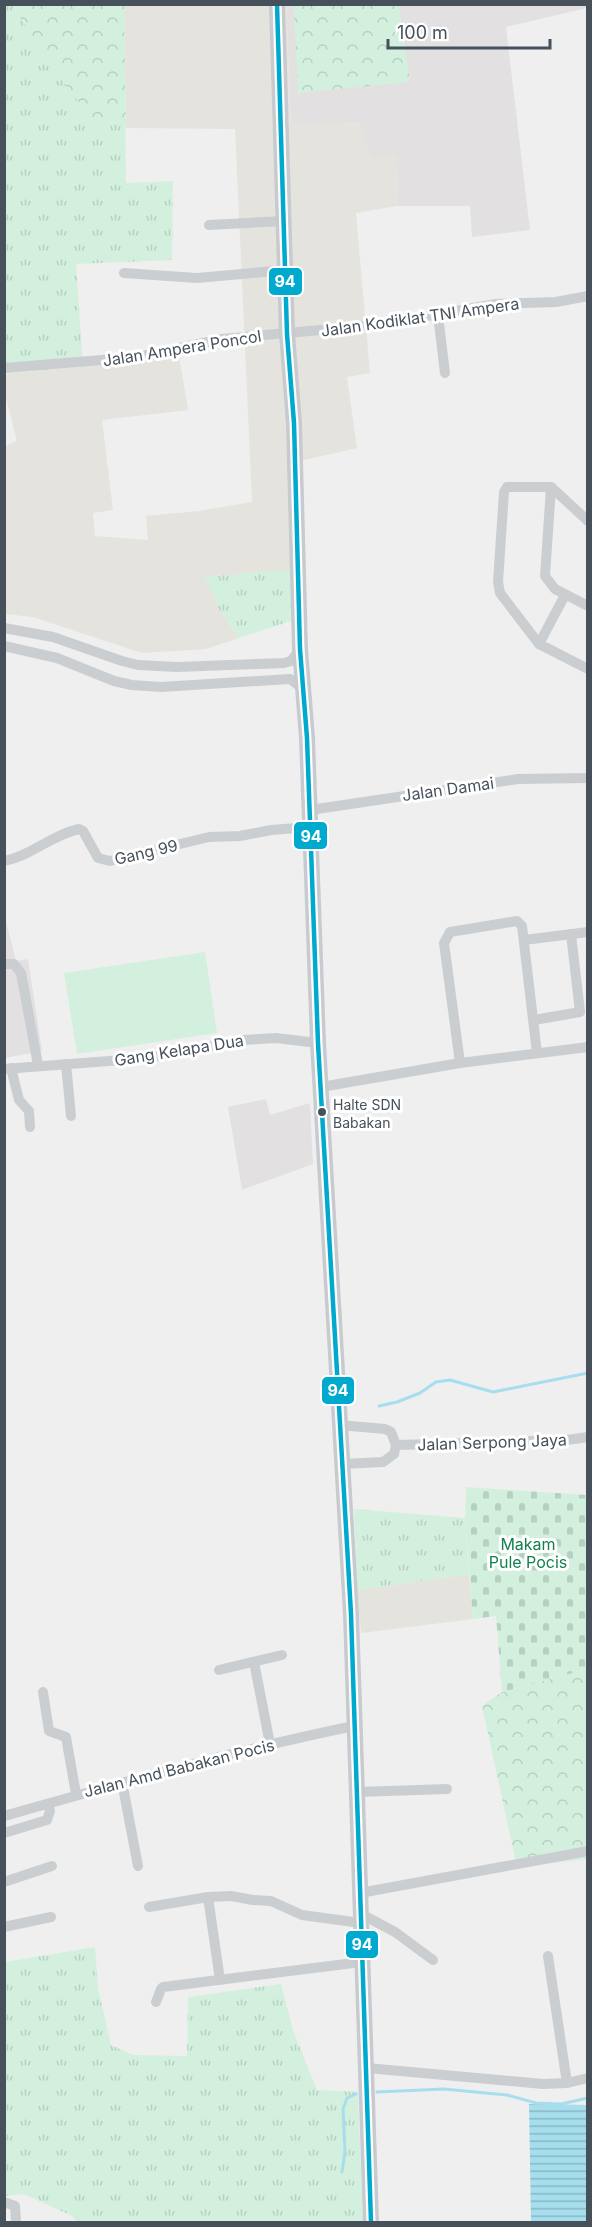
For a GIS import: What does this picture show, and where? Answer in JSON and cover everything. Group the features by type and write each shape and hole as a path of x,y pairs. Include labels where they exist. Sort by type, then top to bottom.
{"main road":[{"path":"277,4 287,334 294,423 300,649 310,810 318,1043 351,1614 371,2223"}],"street":[{"path":"209,225 284,221"},
{"path":"124,273 197,278 286,270"},
{"name":"Jalan Kodiklat TNI Ampera","path":"287,334 376,325 496,304 556,302 587,296"},
{"path":"438,315 445,373"},
{"name":"Jalan Ampera Poncol","path":"4,368 138,357 222,339 287,334"},
{"path":"588,521 551,487 512,486 507,488 504,492 499,588 503,598 539,644 588,669"},
{"path":"551,487 544,576 555,590 588,606"},
{"path":"539,644 565,595"},
{"path":"4,628 64,640 122,662 159,667 284,663 291,661 300,649"},
{"path":"32,651 36,633"},
{"path":"4,646 57,658 114,681 132,685 161,687 290,679 302,688"},
{"name":"Jalan Damai","path":"310,810 518,779 588,778"},
{"name":"Gang 99","path":"4,861 21,856 59,834 79,829 83,831 98,858 110,861 209,837 240,836 271,830 310,827"},
{"path":"460,1063 444,943 450,932 517,921 522,926 537,1053"},
{"path":"524,940 588,932"},
{"path":"534,1020 580,1012 571,934"},
{"path":"4,964 14,964 21,974 38,1065"},
{"name":"Gang Kelapa Dua","path":"8,1068 149,1058 243,1040 276,1038 318,1043"},
{"path":"321,1087 460,1063 588,1047"},
{"path":"66,1064 70,1116"},
{"path":"8,1068 19,1100 29,1111 30,1127"},
{"name":"Jalan Serpong Jaya","path":"339,1425 386,1429 391,1432 396,1445 394,1454 383,1462 342,1464"},
{"name":"Jalan Serpong Jaya","path":"396,1445 567,1440 588,1437"},
{"path":"219,1670 282,1655"},
{"path":"254,1662 270,1744"},
{"path":"43,1692 49,1731 66,1737 76,1794"},
{"name":"Jalan Amd Babakan Pocis","path":"4,1816 122,1782 270,1744 354,1726"},
{"path":"122,1782 138,1866"},
{"path":"358,1792 447,1789"},
{"path":"4,1833 47,1820 50,1811 48,1804"},
{"path":"360,1893 588,1851"},
{"path":"4,1882 52,1866"},
{"path":"148,1907 208,1897 231,1896 271,1901 302,1915 361,1918 395,1932 433,1960"},
{"path":"208,1897 220,1980"},
{"path":"4,1927 51,1917"},
{"path":"548,1956 567,2082"},
{"path":"156,2002 160,1989 164,1987 362,1962"},
{"path":"367,2068 543,2084 588,2078"},
{"path":"4,2202 15,2206 16,2223"}],"shaded area":[{"path":"124,5 286,5 291,126 360,122 396,155 397,206 356,213 370,373 347,377 357,448 291,463 297,569 219,609 239,638 206,649 142,653 33,617 5,614 5,446 17,441 5,395 5,374 83,366 178,350 188,410 102,420 113,510 93,513 95,536 148,540 146,516 199,511 252,502 235,129 126,128"},
{"path":"286,5 587,5 587,8 506,27 530,230 472,237 470,206 397,206 396,155 371,157 360,122 291,126"},
{"path":"4,913 16,961 28,959 42,1051 5,1058"},
{"path":"266,1099 270,1115 310,1103 313,1164 242,1190 228,1107"},
{"path":"469,1574 473,1619 361,1633 357,1590"}],"green space":[{"path":"5,5 124,5 126,183 173,181 172,260 76,264 83,366 5,374"},
{"path":"10,5 124,5 126,128 90,117 62,81 28,28"},
{"path":"294,5 399,5 410,82 298,93"},
{"path":"297,569 291,621 239,638 219,609 205,577"},
{"path":"205,952 217,1033 77,1054 64,973"},
{"name":"Makam Pule Pocis","path":"466,1487 587,1495 587,1669 502,1692 496,1616 473,1619 465,1518"},
{"path":"354,1509 465,1518 469,1574 357,1590"},
{"path":"587,1669 587,1859 517,1867 482,1706 502,1692"},
{"path":"95,1947 98,1988 111,2045 133,2055 187,2056 188,1997 281,1984 293,2030 317,2090 358,2092 363,2222 77,2222 72,2216 24,2194 5,2196 5,1962"}],"water":[{"path":"529,2104 587,2105 587,2222 531,2222"}],"waterway":[{"path":"379,1406 420,1393 436,1382 450,1380 493,1392 588,1373"},
{"path":"377,2092 444,2089 507,2095 536,2103 561,2104 588,2098"},
{"path":"342,2172 345,2152 343,2109 347,2098 356,2094"}],"transit line":[{"name":"94","path":"277,4 287,334 294,423 300,649 307,738 318,1043 351,1614 371,2222"}],"place":[{"name":"Halte SDN Babakan","path":"322,1112"}]}
